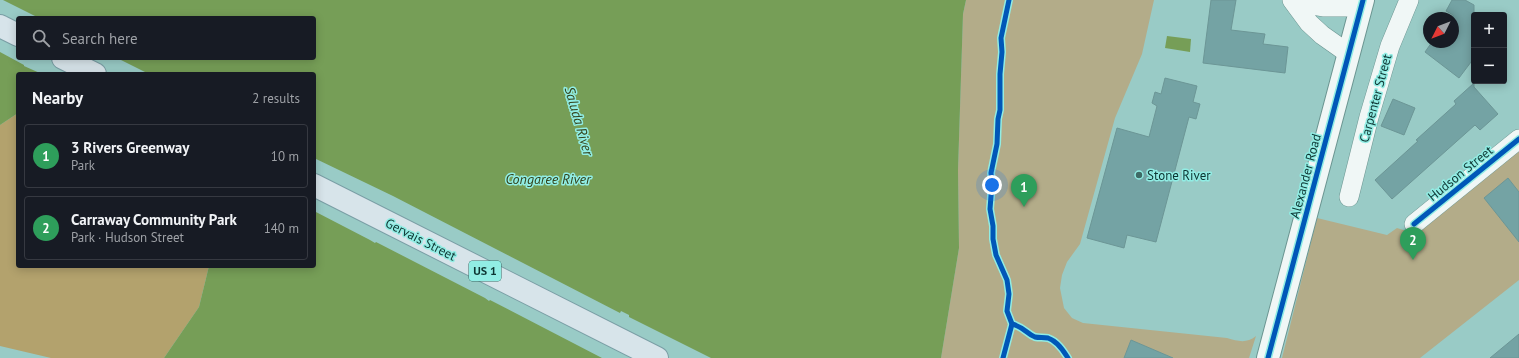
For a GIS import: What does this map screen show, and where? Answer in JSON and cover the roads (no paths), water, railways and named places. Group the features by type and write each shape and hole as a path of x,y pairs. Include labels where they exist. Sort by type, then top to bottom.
{"main road":[{"path":"0,26 16,34"},
{"path":"67,60 91,72"},
{"name":"Gervais Street","path":"316,186 657,358"}],"street":[{"name":"Carpenter Street","path":"1349,197 1369,117 1390,46 1409,0"},
{"path":"1293,1 1323,7 1362,4"},
{"path":"1293,1 1309,23 1322,35 1349,54"},
{"name":"Alexander Road","path":"1268,358 1362,4"},
{"name":"Hudson Street","path":"1414,224 1519,139"}],"water":[{"name":"Congaree River","path":"0,0 966,0 963,14 958,170 959,248 941,358 164,358 199,307 209,268 316,268 316,72 16,72 16,114 0,125"},
{"path":"1167,36 1191,39 1190,52 1165,48"}],"place":[{"name":"Stone River","path":"1139,175"},
{"name":"3 Rivers Greenway","path":"1024,207"},
{"name":"Carraway Community Park","path":"1413,260"}],"water label":[{"name":"Saluda River","path":"579,121"}]}
